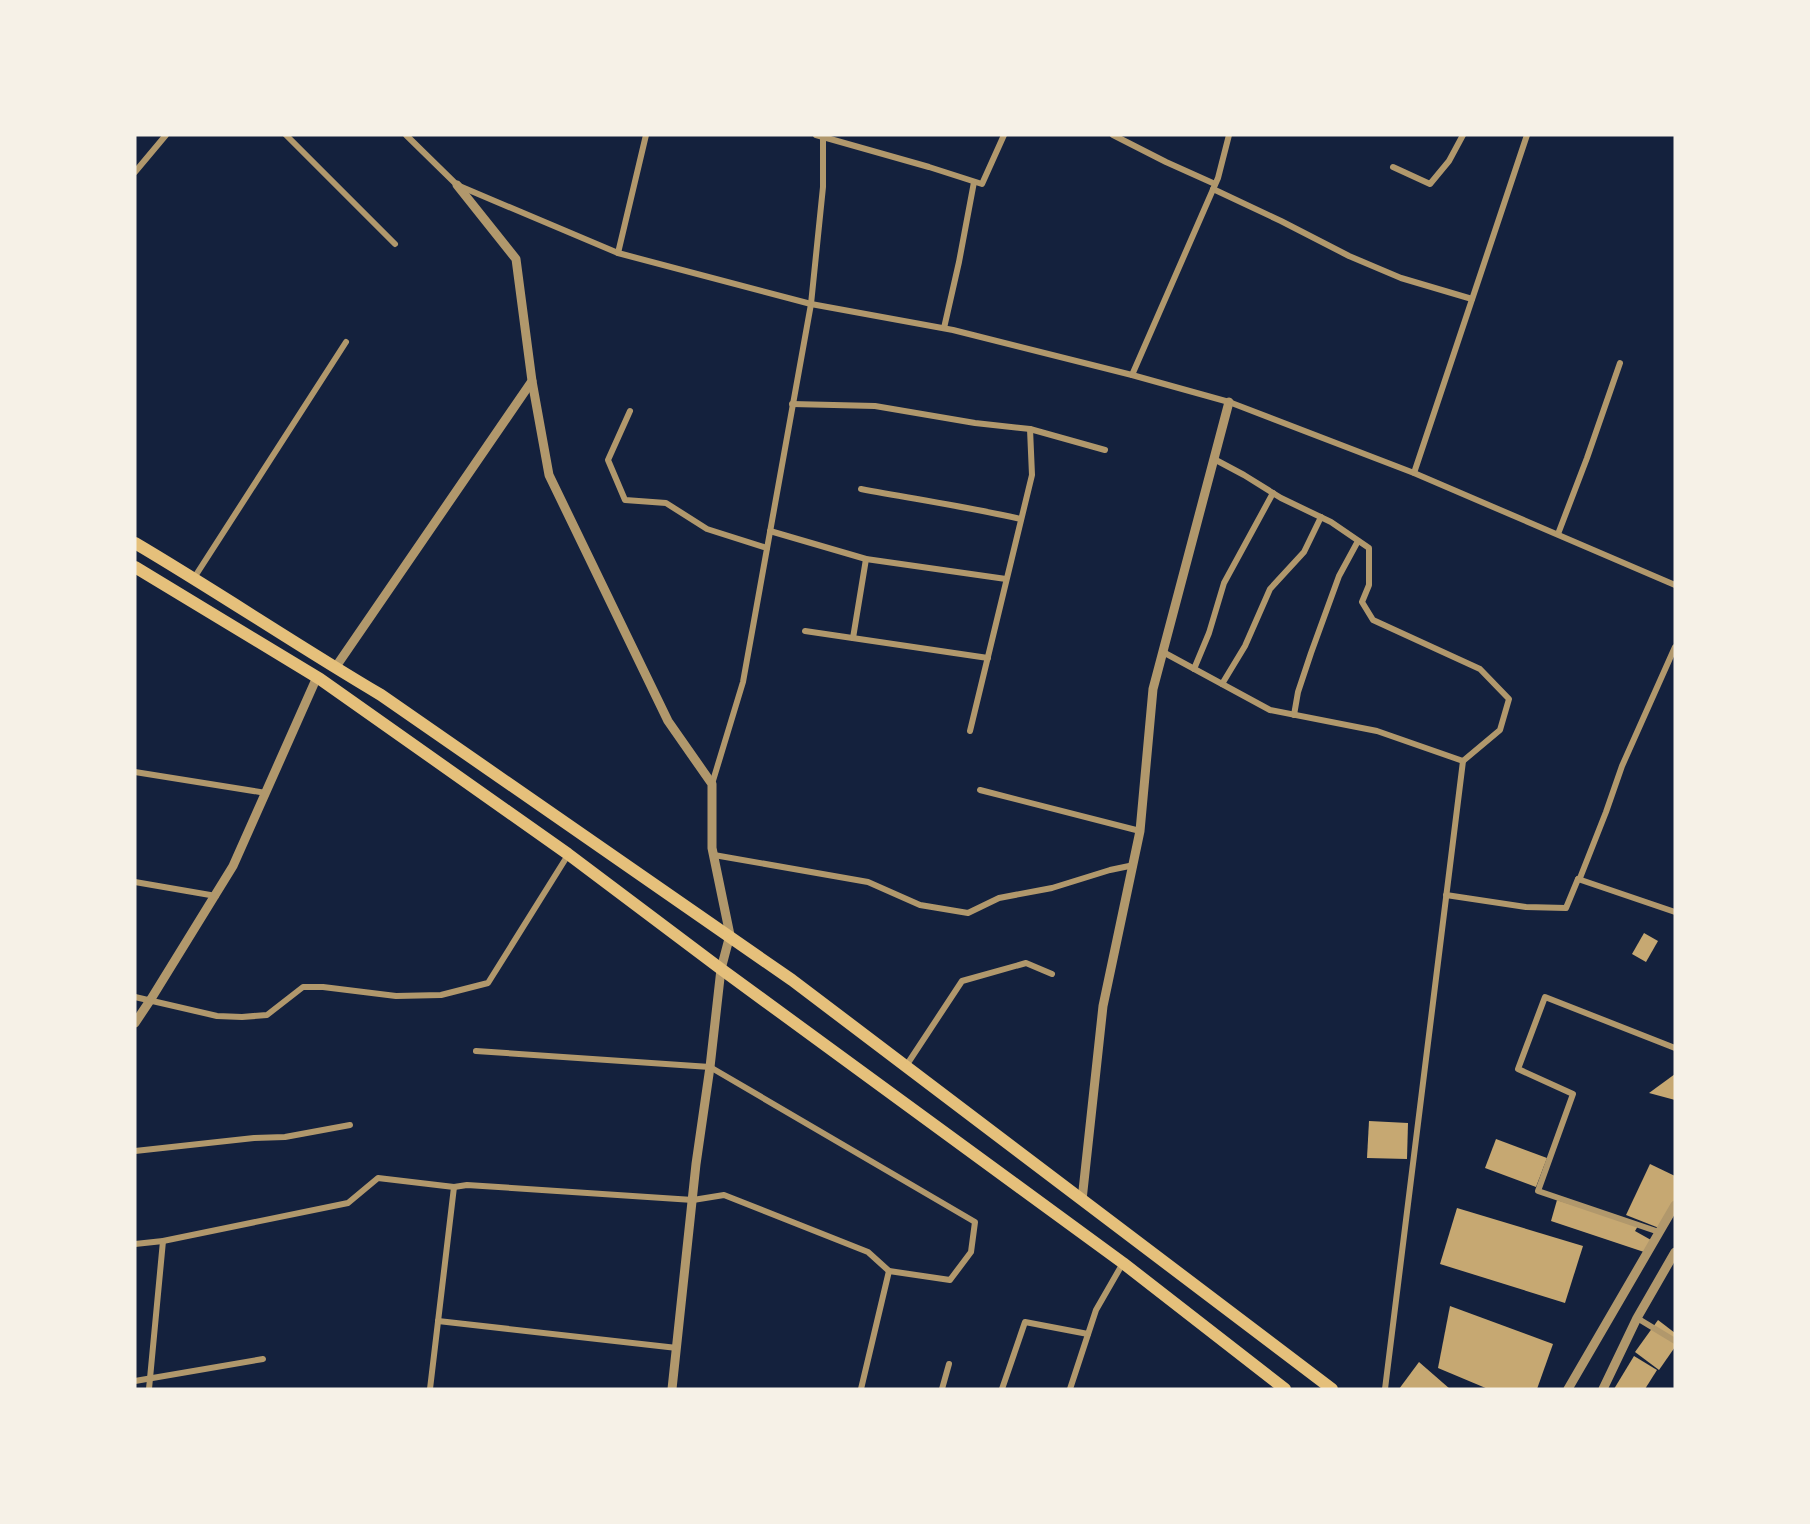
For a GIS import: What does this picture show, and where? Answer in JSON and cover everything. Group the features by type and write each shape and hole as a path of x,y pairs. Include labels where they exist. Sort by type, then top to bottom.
{"main road":[{"path":"135,543 381,695 730,935 1332,1389"},
{"path":"135,567 317,677 568,854 721,969 1123,1263 1285,1389"}],"street":[{"path":"135,172 166,135"},
{"path":"286,135 395,244"},
{"path":"406,135 457,185 516,259 531,381 549,475 668,721 712,784"},
{"path":"618,253 646,135"},
{"path":"672,1389 721,969 730,935 714,855 712,784 743,682 811,304 824,187 821,136 929,166 982,184 1004,135"},
{"path":"1113,135 1349,256 1401,278 1472,299"},
{"path":"1132,375 1214,186 1229,135"},
{"path":"1393,167 1430,184 1449,161 1463,135"},
{"path":"1414,473 1527,135"},
{"path":"944,328 974,182"},
{"path":"457,185 618,253 811,304 944,328 1229,402 1414,473 1675,585"},
{"path":"194,578 346,342"},
{"path":"1558,534 1620,363"},
{"path":"335,668 531,381"},
{"path":"1082,1200 1103,1006 1140,831 1153,689 1229,402"},
{"path":"792,404 875,406 975,423 1030,429 1105,450"},
{"path":"630,411 608,460 625,500 666,503 707,529 767,548"},
{"path":"970,731 1032,475 1030,429"},
{"path":"1214,459 1273,493 1332,522 1369,548 1369,585 1362,602 1373,621 1480,669 1509,699 1500,730 1463,761 1385,1389"},
{"path":"861,489 1021,519"},
{"path":"1194,669 1209,633 1224,583 1273,493"},
{"path":"1222,684 1245,646 1270,589 1304,552 1321,517"},
{"path":"770,531 866,559 1006,579"},
{"path":"1294,715 1298,692 1339,576 1358,541"},
{"path":"853,638 866,559"},
{"path":"805,631 987,658"},
{"path":"1446,895 1526,907 1566,908 1578,879 1581,878 1622,766 1675,647"},
{"path":"1163,652 1270,710 1377,731 1463,761"},
{"path":"135,1023 216,896 232,866 317,677"},
{"path":"135,772 266,793"},
{"path":"980,790 1140,831"},
{"path":"135,997 217,1016 242,1017 267,1015 303,987 323,987 396,996 441,995 488,983 568,854"},
{"path":"714,855 868,882 920,905 968,913 999,898 1052,888 1134,865"},
{"path":"1578,879 1675,912"},
{"path":"135,882 216,896"},
{"path":"906,1066 962,981 1026,963 1052,974"},
{"path":"1659,1232 1538,1191 1573,1094 1518,1069 1545,997 1675,1048"},
{"path":"135,1244 348,1203 378,1178 454,1187 467,1185 693,1200 724,1195 868,1252 890,1271 950,1280 971,1252 975,1222 711,1067 476,1051"},
{"path":"135,1150 285,1137 350,1125"},
{"path":"430,1389 454,1187"},
{"path":"1568,1389 1675,1205"},
{"path":"149,1389 163,1240"},
{"path":"1603,1389 1637,1318 1675,1252"},
{"path":"1070,1389 1096,1310 1123,1263"},
{"path":"861,1389 890,1271"},
{"path":"1637,1318 1675,1341"},
{"path":"438,1321 677,1348"},
{"path":"1002,1389 1025,1322 1088,1334"},
{"path":"135,1382 263,1359"},
{"path":"942,1389 949,1364"}],"building":[{"path":"1644,933 1658,941 1646,962 1632,954"},
{"path":"1675,1074 1675,1100 1649,1093"},
{"path":"1369,1121 1408,1123 1407,1159 1367,1158"},
{"path":"1496,1139 1547,1158 1536,1187 1485,1168"},
{"path":"1650,1164 1675,1176 1675,1199 1659,1228 1626,1215"},
{"path":"1557,1200 1638,1226 1635,1231 1651,1240 1647,1253 1551,1221"},
{"path":"1457,1208 1583,1246 1565,1303 1440,1264"},
{"path":"1450,1306 1553,1344 1537,1389 1488,1389 1438,1368"},
{"path":"1658,1320 1675,1333 1675,1347 1659,1370 1635,1352"},
{"path":"1634,1356 1657,1370 1645,1389 1614,1389"},
{"path":"1419,1362 1450,1389 1399,1389"}]}
